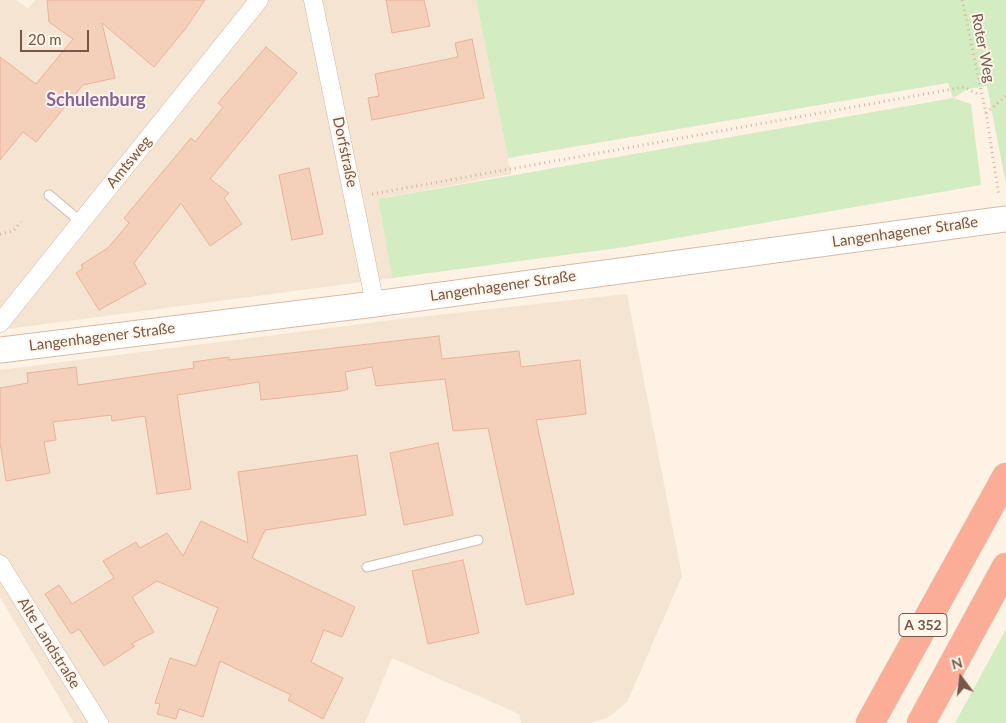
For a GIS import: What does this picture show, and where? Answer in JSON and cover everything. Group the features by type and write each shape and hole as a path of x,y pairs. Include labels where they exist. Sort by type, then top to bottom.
{"highway":[{"name":"A 352","path":"870,723 1006,477"},
{"name":"A 352","path":"921,723 1006,568"}],"main road":[{"name":"Langenhagener Straße","path":"0,350 375,304 1005,219"}],"street":[{"name":"Amtsweg","path":"0,323 259,0"},
{"name":"Dorfstraße","path":"313,0 375,304"},
{"name":"Alte Landstraße","path":"0,564 99,723"}],"lane":[{"path":"49,195 81,222"},
{"path":"366,567 478,540"}],"path":[{"name":"Roter Weg","path":"962,0 980,95 986,113 1005,219"},
{"path":"354,198 964,87 980,95"},
{"path":"986,113 1006,96"},
{"path":"0,234 13,231 21,222"}],"shaded area":[{"path":"0,0 16,0 28,9 35,0 476,0 511,174 378,199 392,278 0,330"},
{"path":"627,294 682,576 627,702 607,718 590,723 521,723 519,714 392,658 365,723 74,723 0,597 0,370 400,319"}],"green space":[{"path":"476,0 1006,0 1006,184 987,86 968,89 953,98 948,83 508,158"},
{"path":"953,98 971,104 981,185 625,247 392,278 378,199"},
{"path":"1006,629 1006,723 955,723"}],"building":[{"path":"47,0 205,0 186,28 154,67 102,23 115,78 83,85 36,142 23,132 0,160 0,57 36,84 73,39 49,22"},
{"path":"386,0 424,0 430,26 392,33"},
{"path":"472,39 484,98 372,120 368,98 379,96 375,74 458,57 455,43"},
{"path":"266,47 297,73 210,179 229,193 224,198 242,224 210,246 181,203 134,263 146,284 99,310 76,273 83,268 81,265 108,248 129,223 124,218 191,138 195,142 223,107 218,103"},
{"path":"309,168 323,234 292,240 279,175"},
{"path":"439,336 442,359 519,351 521,367 580,360 586,414 536,420 574,594 526,605 488,428 453,431 445,379 376,386 372,367 345,372 348,389 342,391 261,400 259,382 177,395 191,489 157,494 145,416 112,421 111,415 53,422 56,440 44,442 50,473 6,481 0,442 0,388 28,383 27,373 76,367 78,385 194,368 193,362 229,357 229,360"},
{"path":"438,443 453,515 404,525 390,453"},
{"path":"357,455 366,515 265,530 252,558 355,607 342,637 324,630 311,662 343,678 323,719 288,700 291,695 220,661 203,717 179,709 176,719 157,714 160,704 155,703 170,658 196,666 218,608 157,581 132,597 154,632 131,644 135,646 104,666 79,629 71,634 45,594 59,585 72,604 114,578 103,561 136,542 140,548 167,533 183,556 201,521 248,543 238,472"},
{"path":"463,560 479,633 428,644 412,571"}],"district":[{"name":"Schulenburg","path":"96,100"}]}
